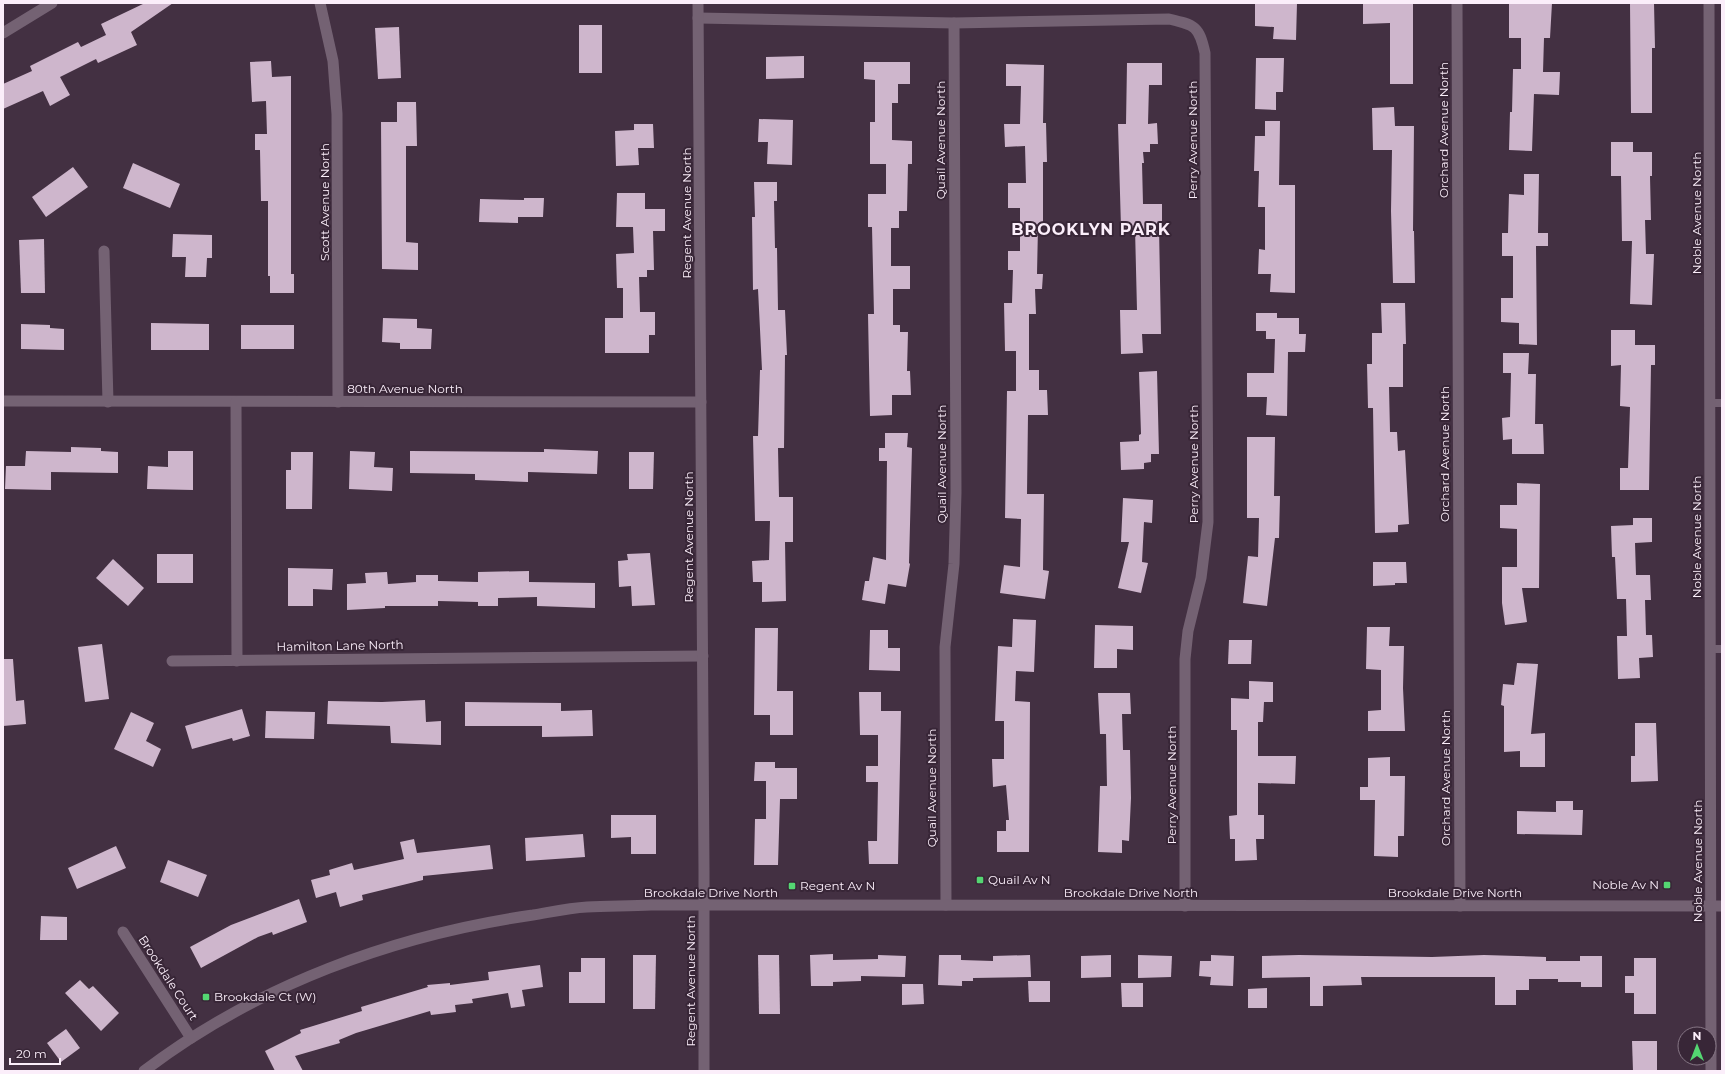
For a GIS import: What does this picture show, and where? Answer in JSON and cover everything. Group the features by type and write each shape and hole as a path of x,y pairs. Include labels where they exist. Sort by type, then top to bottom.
{"street":[{"path":"3,33 52,3"},
{"name":"Scott Avenue North","path":"320,3 332,62 337,114 338,402"},
{"name":"Regent Avenue North","path":"698,3 703,656 704,1071"},
{"name":"Orchard Avenue North","path":"1457,3 1460,906"},
{"name":"Noble Avenue North","path":"1709,3 1710,649 1716,906 1711,1071"},
{"path":"698,18 954,22"},
{"name":"Perry Avenue North","path":"954,22 1169,19 1191,24 1202,36 1205,52 1208,522 1201,578 1188,631 1185,659 1185,906"},
{"name":"Quail Avenue North","path":"946,905 945,647 954,564 956,492 954,22"},
{"path":"104,251 108,402"},
{"name":"80th Avenue North","path":"3,401 701,402"},
{"path":"236,402 237,661"},
{"name":"Hamilton Lane North","path":"172,661 703,656"},
{"name":"Brookdale Drive North","path":"144,1071 191,1038 278,990 348,960 421,937 499,920 587,907 946,905 1716,906"},
{"name":"Brookdale Court","path":"123,932 191,1038"}],"lane":[{"path":"1710,403 1722,403"},
{"path":"1710,649 1722,649"}],"building":[{"path":"145,3 173,3 131,32 137,45 98,63 96,59 60,77 70,95 50,106 43,91 3,109 3,84 32,71 30,66 78,42 81,47 106,35 101,24"},
{"path":"1255,3 1297,3 1296,40 1273,39 1274,27 1255,26"},
{"path":"1363,3 1413,3 1413,84 1390,84 1390,23 1363,24"},
{"path":"1509,3 1552,3 1550,38 1544,38 1543,72 1560,72 1559,95 1534,94 1532,151 1509,150 1513,69 1521,69 1521,38 1509,38"},
{"path":"1630,3 1654,3 1655,48 1652,48 1652,113 1631,113"},
{"path":"579,25 602,25 602,73 579,73"},
{"path":"399,27 401,78 378,79 375,28"},
{"path":"804,56 804,78 766,79 766,57"},
{"path":"1256,58 1284,58 1283,92 1276,92 1276,110 1255,109"},
{"path":"271,61 272,77 291,76 291,274 294,274 294,293 270,293 270,276 268,276 268,201 261,201 260,150 255,150 255,134 267,134 266,101 252,102 250,62"},
{"path":"864,62 910,62 910,84 898,84 898,103 892,103 892,140 912,141 912,164 908,164 907,211 899,211 899,228 891,228 891,266 910,266 910,289 893,289 893,325 900,325 900,332 908,332 907,371 910,371 911,395 892,395 892,415 870,416 868,314 874,314 872,227 868,227 868,194 886,194 886,164 870,164 870,122 875,122 875,80 864,79"},
{"path":"1127,63 1162,63 1162,85 1149,85 1148,124 1157,123 1158,144 1150,144 1150,152 1143,152 1144,163 1142,163 1143,204 1162,204 1162,227 1159,227 1161,334 1142,334 1143,353 1121,354 1120,310 1137,310 1135,228 1121,228 1118,124 1126,124"},
{"path":"1006,64 1044,65 1043,123 1046,123 1047,162 1043,162 1043,227 1038,227 1037,274 1043,274 1042,289 1035,289 1036,314 1029,314 1029,370 1039,370 1039,390 1047,390 1048,415 1028,415 1027,494 1044,494 1043,570 1049,571 1045,599 1000,593 1004,565 1020,567 1021,519 1005,518 1007,391 1016,391 1016,351 1005,351 1004,303 1012,303 1013,270 1008,270 1008,251 1020,251 1020,208 1008,208 1008,183 1026,183 1025,146 1005,147 1004,124 1020,124 1021,86 1006,86"},
{"path":"397,102 416,102 417,146 406,146 406,242 418,243 418,270 382,269 381,122 397,122"},
{"path":"1394,107 1395,126 1414,126 1413,231 1415,283 1393,283 1391,211 1392,150 1373,150 1372,108"},
{"path":"759,119 793,120 792,165 767,164 768,142 758,142"},
{"path":"1265,121 1280,121 1279,185 1295,185 1295,293 1270,292 1271,274 1258,274 1259,249 1265,250 1265,207 1258,207 1259,171 1254,171 1255,136 1265,136"},
{"path":"634,124 653,124 654,148 638,148 639,165 616,166 615,131 634,130"},
{"path":"1611,142 1633,142 1633,152 1652,152 1652,176 1650,176 1651,220 1645,220 1646,254 1654,254 1652,305 1630,304 1632,241 1622,241 1621,176 1611,176"},
{"path":"133,163 180,184 170,208 123,188"},
{"path":"73,167 88,187 46,217 32,197"},
{"path":"1524,174 1539,174 1538,233 1548,233 1548,246 1536,246 1537,345 1519,344 1519,323 1501,322 1501,298 1513,298 1513,256 1502,256 1502,233 1508,233 1509,194 1524,195"},
{"path":"754,182 777,182 777,201 774,201 775,248 777,248 778,310 785,310 787,355 785,355 784,448 778,448 779,497 793,497 793,542 785,542 786,601 762,602 762,582 753,582 752,561 769,560 770,521 755,521 753,436 758,436 760,370 762,370 758,289 753,290 752,217 755,217"},
{"path":"617,193 645,193 645,209 665,209 665,231 653,231 654,270 647,270 647,277 639,277 640,312 655,312 655,335 649,335 649,353 605,353 605,318 623,318 623,288 617,288 616,254 634,253 633,227 616,227"},
{"path":"524,198 544,198 543,217 518,217 518,223 479,222 480,199 524,200"},
{"path":"173,234 212,235 212,258 207,258 206,277 185,277 186,257 172,257"},
{"path":"44,239 45,293 21,293 19,240"},
{"path":"1381,303 1405,303 1406,344 1403,344 1403,387 1389,387 1390,432 1397,432 1398,451 1405,450 1409,524 1398,525 1398,532 1375,533 1373,408 1368,408 1367,364 1372,364 1372,333 1382,333"},
{"path":"1256,313 1277,313 1277,318 1299,318 1299,334 1306,334 1305,352 1288,352 1287,416 1266,415 1267,397 1247,397 1247,373 1274,373 1275,339 1266,339 1266,331 1256,331"},
{"path":"383,318 417,319 417,328 432,329 431,349 400,349 400,343 382,342"},
{"path":"151,323 209,324 209,350 151,350"},
{"path":"21,324 50,325 50,328 64,329 64,350 21,349"},
{"path":"241,325 294,325 294,349 241,349"},
{"path":"1611,330 1635,330 1635,345 1655,345 1655,365 1651,365 1649,490 1620,490 1620,468 1628,468 1630,407 1620,406 1621,365 1611,366"},
{"path":"1503,353 1529,353 1528,374 1536,374 1535,424 1543,424 1544,454 1512,454 1512,439 1503,440 1502,418 1510,417 1511,373 1503,373"},
{"path":"1157,371 1159,454 1151,454 1151,462 1144,463 1144,469 1121,470 1120,442 1139,441 1139,435 1141,434 1139,372"},
{"path":"885,433 908,433 907,447 912,448 910,564 906,587 888,584 885,604 862,600 865,581 869,581 873,557 886,560 887,461 879,461 879,448 885,448"},
{"path":"1247,437 1275,437 1274,496 1280,496 1279,538 1275,538 1267,606 1243,603 1248,556 1258,557 1259,518 1247,518"},
{"path":"71,447 101,448 101,451 118,452 118,473 51,472 51,490 5,489 6,466 25,466 26,451 71,452"},
{"path":"544,449 598,451 597,474 528,472 528,482 475,480 475,474 410,473 410,451 544,452"},
{"path":"168,451 193,451 193,490 147,489 148,466 168,467"},
{"path":"350,451 375,452 374,467 393,468 392,491 349,489"},
{"path":"291,452 313,452 312,509 286,509 286,470 291,470"},
{"path":"629,452 654,452 653,489 629,489"},
{"path":"1517,483 1540,484 1539,588 1522,588 1527,622 1505,625 1502,603 1502,567 1517,567 1517,529 1500,528 1500,505 1517,505"},
{"path":"1123,498 1153,500 1152,523 1144,522 1142,562 1148,563 1141,593 1118,588 1129,542 1121,542"},
{"path":"1633,518 1652,518 1652,542 1635,543 1636,575 1650,575 1651,600 1645,600 1646,635 1652,635 1653,657 1639,658 1640,678 1618,679 1617,636 1627,636 1626,599 1617,599 1615,557 1612,557 1611,526 1633,525"},
{"path":"650,553 655,605 632,606 631,586 619,587 618,561 628,560 627,554"},
{"path":"157,554 193,554 193,583 157,583"},
{"path":"113,559 144,588 128,606 96,578"},
{"path":"1373,562 1406,562 1407,583 1373,586"},
{"path":"288,568 333,569 332,590 313,589 313,606 288,606"},
{"path":"529,571 529,582 595,583 595,608 537,606 537,597 498,598 498,606 478,606 478,602 438,601 438,606 385,606 385,608 347,610 347,584 366,583 365,573 387,572 388,584 416,582 416,575 438,575 438,581 478,582 478,572"},
{"path":"1013,619 1036,620 1034,672 1016,671 1015,701 1030,702 1029,852 997,852 997,831 1006,831 1006,820 1009,820 1006,785 993,787 992,759 1004,759 1004,721 995,721 998,646 1012,647"},
{"path":"1095,625 1133,626 1133,650 1117,649 1117,668 1094,668"},
{"path":"1367,627 1390,627 1389,646 1404,646 1403,688 1405,731 1368,731 1368,711 1381,710 1381,670 1366,669"},
{"path":"755,628 778,628 777,691 793,691 793,735 770,735 770,715 754,715"},
{"path":"870,630 888,630 888,648 900,648 900,671 869,670"},
{"path":"1229,640 1252,640 1251,664 1228,664"},
{"path":"102,644 109,699 85,702 78,647"},
{"path":"3,659 13,659 16,701 24,700 26,724 3,726"},
{"path":"1517,663 1538,664 1531,734 1545,733 1545,767 1520,767 1520,751 1504,752 1504,706 1501,705 1503,684 1514,685"},
{"path":"1249,681 1273,682 1273,702 1264,702 1263,722 1258,722 1258,756 1296,756 1295,784 1258,783 1258,815 1264,815 1264,839 1256,839 1257,860 1235,861 1235,839 1230,839 1229,816 1237,815 1237,730 1231,730 1231,698 1249,699"},
{"path":"859,692 881,692 881,711 901,711 898,864 869,864 868,841 877,841 878,782 866,782 866,766 878,766 878,735 860,735"},
{"path":"1098,693 1130,693 1131,714 1122,714 1123,750 1130,750 1131,798 1129,841 1122,840 1122,853 1098,852 1100,786 1107,786 1106,734 1100,734"},
{"path":"425,700 426,722 441,721 441,745 391,743 390,726 327,724 328,701 382,702"},
{"path":"465,702 561,703 561,711 592,710 593,736 542,737 542,726 465,726"},
{"path":"242,709 250,736 233,741 232,738 192,749 185,726"},
{"path":"266,711 315,712 314,739 265,738"},
{"path":"131,712 154,723 146,741 161,749 153,767 114,749"},
{"path":"1635,723 1656,723 1658,781 1631,782 1631,756 1635,756"},
{"path":"1390,757 1390,776 1405,776 1404,836 1398,836 1398,857 1374,856 1375,800 1360,800 1360,787 1368,787 1368,758"},
{"path":"755,762 775,762 775,768 797,768 797,799 780,799 778,865 754,865 755,819 766,819 766,781 754,781"},
{"path":"1556,801 1573,801 1573,810 1583,810 1582,835 1517,834 1517,811 1556,812"},
{"path":"611,815 656,815 656,854 631,854 631,837 611,838"},
{"path":"583,834 585,857 526,861 525,838"},
{"path":"414,839 417,853 490,845 493,869 423,876 423,880 362,895 363,900 340,907 336,892 316,898 311,880 330,875 329,870 352,863 354,870 404,859 400,842"},
{"path":"116,846 126,868 77,889 68,868"},
{"path":"168,860 207,875 198,897 160,882"},
{"path":"299,899 307,922 273,935 272,932 258,937 201,968 190,947 231,925"},
{"path":"41,916 67,917 67,940 40,940"},
{"path":"833,954 833,960 878,959 878,955 906,956 905,977 861,976 861,981 833,982 833,986 811,986 810,955"},
{"path":"633,955 656,955 655,1009 633,1009"},
{"path":"758,955 779,955 780,1014 759,1014"},
{"path":"939,955 961,955 961,960 993,961 993,956 1030,955 1031,977 973,978 973,981 962,981 962,986 938,985"},
{"path":"1111,955 1111,977 1081,978 1081,956"},
{"path":"1138,955 1172,956 1171,977 1138,978"},
{"path":"1211,955 1234,956 1233,986 1210,985 1211,977 1199,976 1200,961 1211,961"},
{"path":"1299,955 1432,957 1484,955 1546,957 1546,961 1580,961 1580,956 1602,956 1602,987 1581,987 1581,982 1558,982 1558,979 1529,979 1529,990 1516,990 1516,1005 1495,1005 1495,977 1361,977 1362,985 1323,986 1323,1006 1310,1006 1310,977 1262,978 1262,956"},
{"path":"581,958 605,958 605,1003 569,1003 569,972 581,972"},
{"path":"1634,958 1656,958 1656,1014 1634,1014 1634,993 1625,993 1625,976 1634,976"},
{"path":"540,965 543,987 522,990 525,1006 511,1008 508,993 472,999 473,1003 455,1005 456,1012 431,1015 430,1011 356,1033 339,1040 340,1043 295,1056 303,1071 275,1071 265,1051 301,1033 300,1030 362,1011 361,1007 428,987 427,985 450,983 450,985 489,980 488,972"},
{"path":"80,980 89,989 93,986 119,1013 101,1031 65,993"},
{"path":"1028,981 1050,981 1050,1002 1029,1002"},
{"path":"1121,983 1143,983 1143,1007 1122,1007"},
{"path":"902,984 923,984 924,1004 902,1005"},
{"path":"1267,988 1267,1008 1248,1008 1248,989"},
{"path":"66,1029 80,1048 61,1062 47,1043"},
{"path":"1632,1041 1657,1041 1657,1071 1633,1071"}],"place":[{"name":"Quail Av N","path":"980,880"},
{"name":"Noble Av N","path":"1667,885"},
{"name":"Regent Av N","path":"792,886"},
{"name":"Brookdale Ct (W)","path":"206,997"}],"district":[{"name":"BROOKLYN PARK","path":"1091,229"}]}
